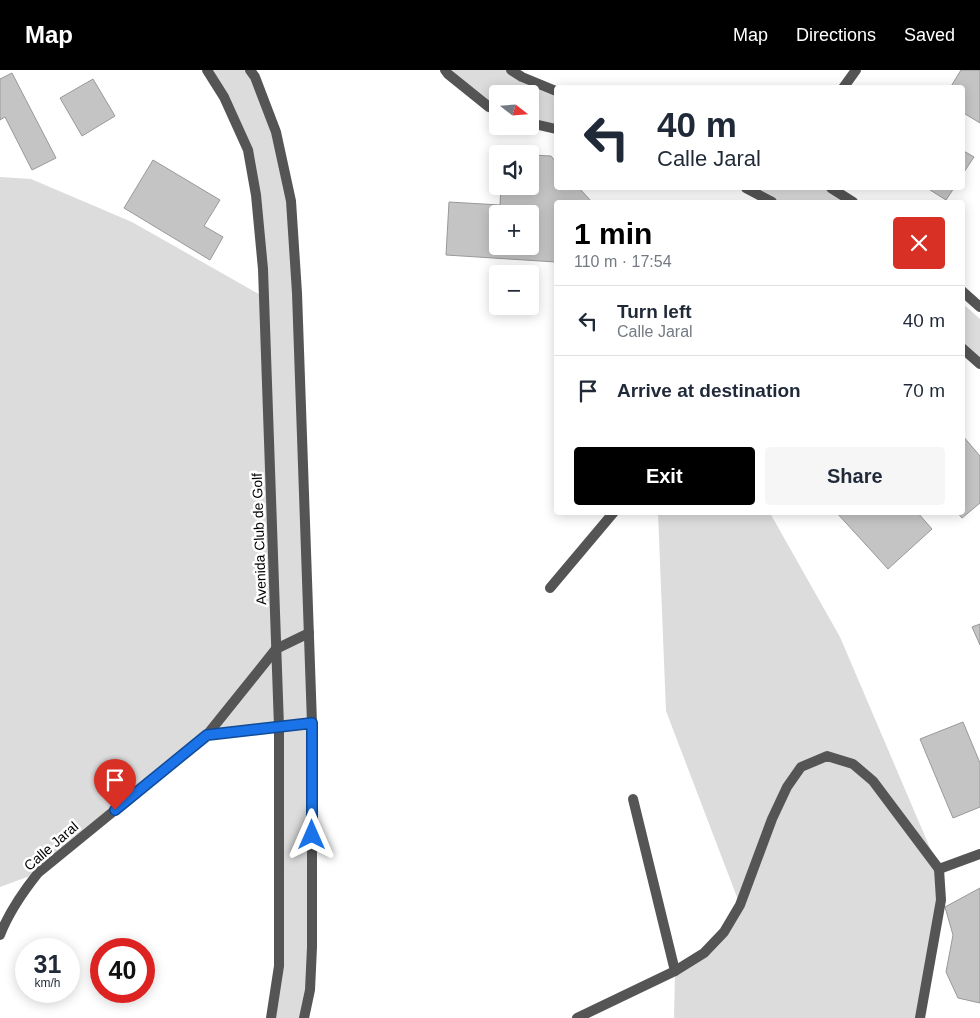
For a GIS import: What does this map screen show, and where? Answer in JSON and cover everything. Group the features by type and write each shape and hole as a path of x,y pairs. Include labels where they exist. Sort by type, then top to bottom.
{"street":[{"name":"Avenida Club de Golf","path":"207,70 224,97 248,150 256,196 263,269 279,727 278,966 271,1018"},
{"path":"250,70 255,77 276,132 291,201 297,293 312,723 312,947 310,990 304,1018"},
{"path":"446,70 448,74 489,107"},
{"path":"511,70 522,77 554,90"},
{"path":"846,85 856,70"},
{"path":"539,125 554,129"},
{"path":"750,190 768,200"},
{"path":"833,190 850,200"},
{"path":"965,294 980,307"},
{"path":"965,351 980,364"},
{"path":"550,588 611,515"},
{"name":"Calle Jaral","path":"0,935 7,918 38,873 207,735 276,649 309,632"},
{"path":"207,735 312,723"},
{"path":"577,1018 675,971 704,953 724,932 740,905 772,819 787,787 801,767 827,756 853,764 873,781 939,869 941,900 920,1018"},
{"path":"633,798 675,971"},
{"path":"939,869 980,854"}],"shaded area":[{"path":"207,70 250,70 276,132 291,201 309,633 312,947 302,1018 271,1018 275,996 279,727 207,735 38,873 0,887 0,177 31,179 132,222 264,297 248,150"},
{"path":"445,70 511,70 554,90 554,129 539,125 539,85 489,85 489,104"},
{"path":"750,190 834,190 850,200 768,200"},
{"path":"965,306 980,319 980,366 965,351"},
{"path":"658,515 771,515 840,637 939,869 941,900 920,1018 674,1018 675,971 704,953 740,905 666,711"}],"building":[{"path":"961,70 980,70 980,123 965,114 965,85 952,85"},
{"path":"12,73 56,158 32,170 5,117 0,120 0,79"},
{"path":"93,79 115,116 82,136 60,98"},
{"path":"965,152 974,157 965,170"},
{"path":"539,155 551,156 554,160 554,190 581,190 590,200 554,200 554,262 446,255 449,202 500,205 501,195 539,195"},
{"path":"153,160 220,200 204,226 223,237 210,260 124,208"},
{"path":"930,190 953,190 946,200"},
{"path":"965,438 980,456 980,503 962,518 960,515 965,515"},
{"path":"839,515 920,515 932,529 888,569"},
{"path":"980,624 980,645 972,627"},
{"path":"963,722 980,763 980,807 953,818 920,739"},
{"path":"980,888 980,1003 958,998 946,972 953,935 945,907"}],"route":[{"path":"115,810 207,735 312,723 312,835"}]}
